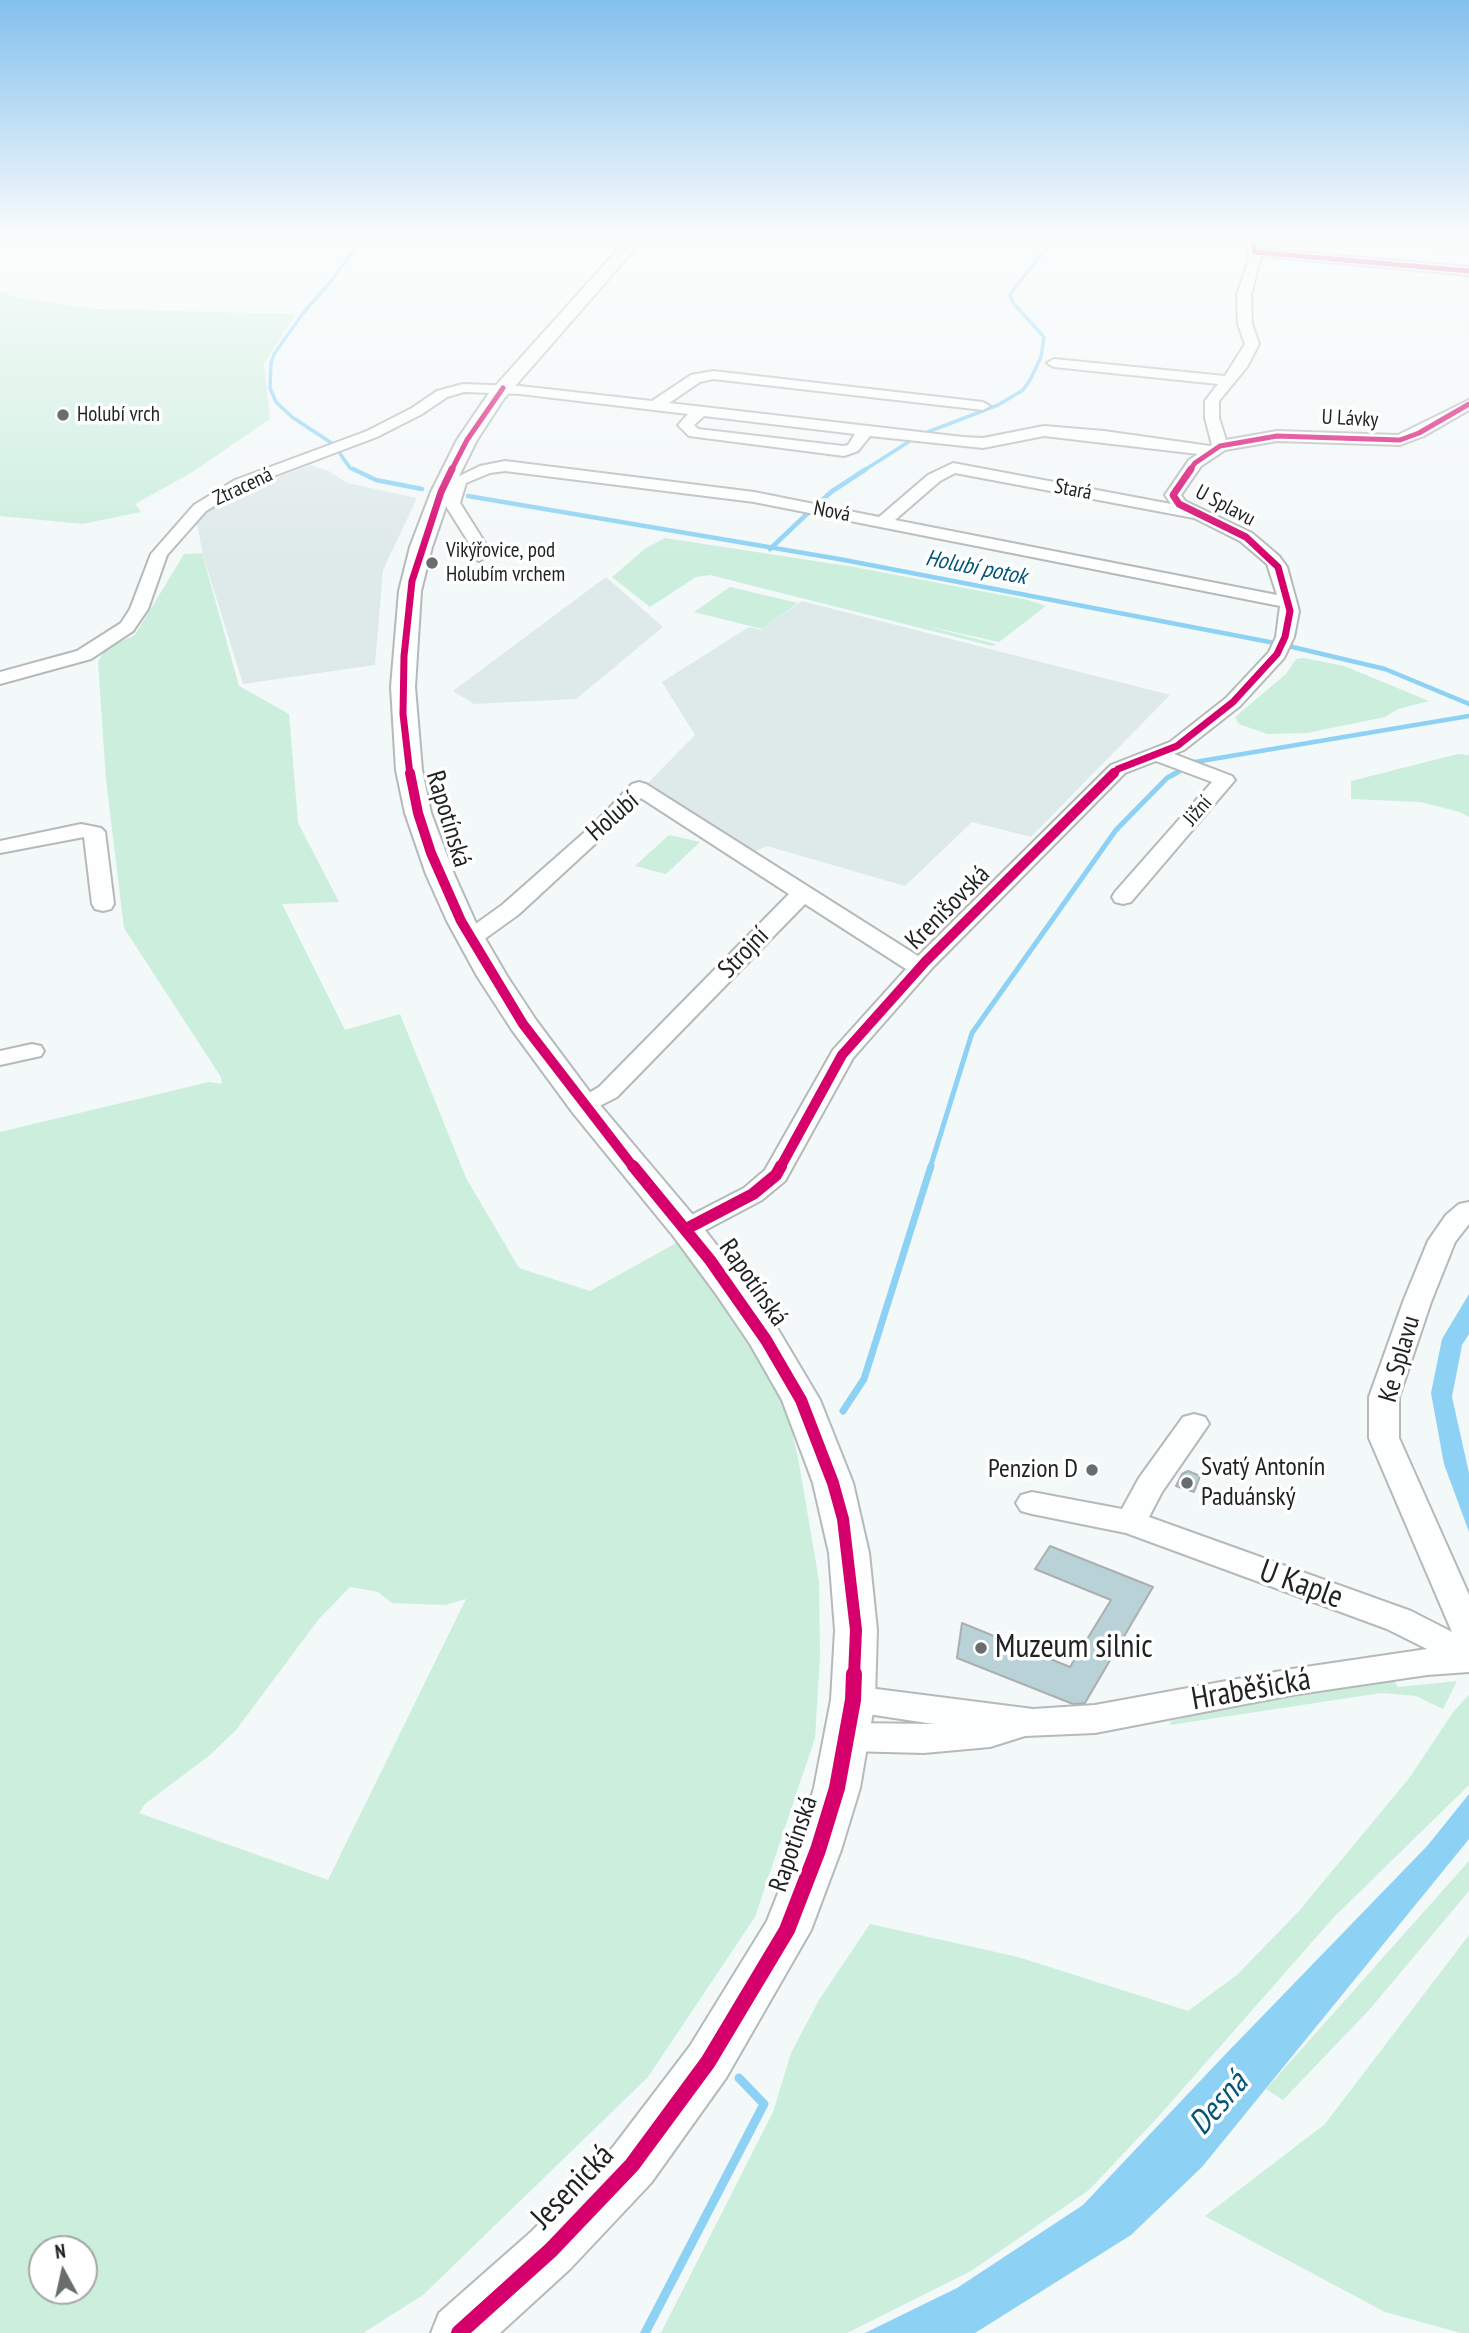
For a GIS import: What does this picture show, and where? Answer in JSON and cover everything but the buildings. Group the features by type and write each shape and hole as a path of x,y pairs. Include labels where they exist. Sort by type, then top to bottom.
{"main road":[{"name":"Rapotínská","path":"541,345 503,388 467,440 441,492 421,547 410,591 404,656 403,714 409,770 418,813 440,874 471,938 523,1024 584,1106 686,1229 766,1340 801,1400 833,1483 849,1553 856,1630 850,1718 837,1788 818,1850 787,1930 708,2062"},
{"name":"Jesenická","path":"460,2333 551,2250 632,2165 708,2062"}],"street":[{"name":"U Splavu","path":"1252,345 1240,368 1212,401 1216,449 1195,463 1173,495 1193,513 1245,537 1273,560 1284,584 1290,611 1282,644"},
{"path":"1054,362 1229,381"},
{"path":"656,405 696,378 713,375 984,406"},
{"name":"Ztracená","path":"0,678 84,655 127,627 139,609 159,554 200,508 241,484 402,420 445,393 470,387 503,388 983,443"},
{"name":"U Lávky","path":"983,443 1044,431 1216,449 1289,435 1400,440 1419,433 1469,404"},
{"path":"701,411 685,425 694,433 844,451 853,447 866,430"},
{"path":"883,522 934,478 953,468 983,443"},
{"name":"Nová","path":"479,556 479,546 452,503 459,480 495,466 696,487 1287,602"},
{"name":"Stará","path":"953,468 1193,513"},
{"name":"Krenišovská","path":"686,1229 753,1194 776,1174 842,1055 920,968 1118,769 1177,746 1233,702 1282,644"},
{"name":"Jižní","path":"1123,897 1225,780 1156,754"},
{"name":"Holubí","path":"471,938 510,910 602,827 639,788 802,894"},
{"path":"0,847 61,842 88,829 94,832 103,904"},
{"path":"802,894 920,968"},
{"name":"Strojní","path":"584,1106 608,1092 802,894"},
{"path":"0,1058 32,1051"},
{"name":"Ke Splavu","path":"1469,1210 1456,1221 1442,1241 1417,1302 1384,1397 1384,1438 1469,1632"},
{"path":"1130,1522 1150,1486 1194,1424"},
{"name":"U Kaple","path":"1032,1503 1130,1522 1399,1620 1469,1657"},
{"name":"Hraběšická","path":"850,1718 924,1739 990,1733 1033,1723 1095,1719 1292,1682 1469,1657"}],"shaded area":[{"path":"310,465 329,471 347,483 417,498 383,570 375,665 243,684 203,555 196,518 232,494"},
{"path":"606,577 663,627 576,699 474,704 453,691"},
{"path":"802,601 1170,695 1031,837 972,822 905,886 767,846 749,854 643,788 695,735 662,682 749,627 761,630"}],"green space":[{"path":"0,345 276,345 264,364 270,419 191,473 135,504 141,512 83,524 0,516"},
{"path":"665,538 854,567 1028,600 1046,606 999,642 922,625 996,644 992,646 710,575 696,577 650,607 612,577 646,548"},
{"path":"202,553 239,686 289,714 298,823 339,902 282,904 345,1030 400,1014 466,1178 519,1268 590,1291 676,1243 733,1313 782,1386 799,1463 819,1581 820,1657 815,1738 755,1917 648,2077 423,2295 363,2333 0,2333 0,1132 209,1082 222,1084 221,1077 124,928 106,779 98,662 105,649 135,635 184,554","holes":["350,1587 378,1592 392,1603 445,1605 466,1599 328,1880 139,1813 145,1804 210,1755 236,1730 318,1620"]},
{"path":"730,587 798,603 762,629 694,612"},
{"path":"1304,658 1344,666 1429,701 1398,709 1385,717 1307,733 1267,734 1239,724 1235,717 1286,674 1296,659"},
{"path":"1458,754 1469,755 1469,817 1421,802 1351,799 1351,781"},
{"path":"669,835 700,842 666,874 635,866"},
{"path":"1393,1679 1398,1687 1457,1681 1443,1709 1416,1696 1381,1693 1170,1725 1171,1721 1228,1708"},
{"path":"1469,1695 1469,1785 1334,1917 1158,2117 1089,2190 971,2271 847,2333 661,2333 773,2112 791,2053 819,2000 870,1924 1018,1957 1188,2011 1237,1975 1299,1911 1410,1777 1454,1711"},
{"path":"1469,1861 1469,1891 1369,2010 1283,2100 1266,2089"},
{"path":"1469,1935 1469,2333 1461,2333 1385,2312 1205,2216 1325,2124"}],"water":[{"path":"1469,1294 1469,1334 1462,1345 1452,1397 1469,1473 1469,1532 1444,1464 1431,1393 1442,1339"},
{"name":"Desná","path":"1469,1794 1469,1839 1202,2167 1131,2235 975,2333 865,2333 957,2288 1083,2205 1428,1845"}],"waterway":[{"name":"Holubí potok","path":"281,345 271,363 270,388 276,402 292,417 333,444"},
{"path":"920,435 998,405 1023,390 1041,357 1043,345"},
{"path":"863,471 913,439"},
{"name":"Holubí potok","path":"339,452 350,468 357,471"},
{"name":"Holubí potok","path":"353,469 376,480 422,489"},
{"path":"817,505 831,492 866,469"},
{"name":"Holubí potok","path":"468,496 772,548"},
{"path":"772,548 809,512"},
{"name":"Holubí potok","path":"772,548 1280,644 1385,669 1469,704"},
{"path":"1173,775 1195,762 1469,716"},
{"path":"930,1168 972,1033 1116,830 1167,778 1176,773"},
{"path":"843,1411 864,1379 931,1166"},
{"path":"645,2333 764,2104 739,2078"}],"cycle path":[{"path":"459,2333 551,2250 632,2165 708,2062 787,1930 818,1850 837,1788 853,1700 856,1630 843,1519 833,1483 801,1400 766,1340 710,1260 584,1106 523,1024 461,921 431,853 418,813 409,770 403,714 404,656 412,581 441,492 467,440 503,388"},
{"path":"686,1229 753,1194 776,1175 842,1055 925,962 1118,769 1177,746 1233,702 1277,654 1285,637 1290,611 1278,567 1246,537 1179,504 1173,495 1195,463 1220,446 1277,436 1400,440 1419,433 1469,404"}],"place":[{"name":"Holubí vrch","path":"63,415"},
{"name":"Vikýřovice, pod Holubím vrchem","path":"432,563"},
{"name":"Penzion D","path":"1092,1470"},
{"name":"Svatý Antonín Paduánský","path":"1187,1483"},
{"name":"Muzeum silnic","path":"981,1648"}]}
